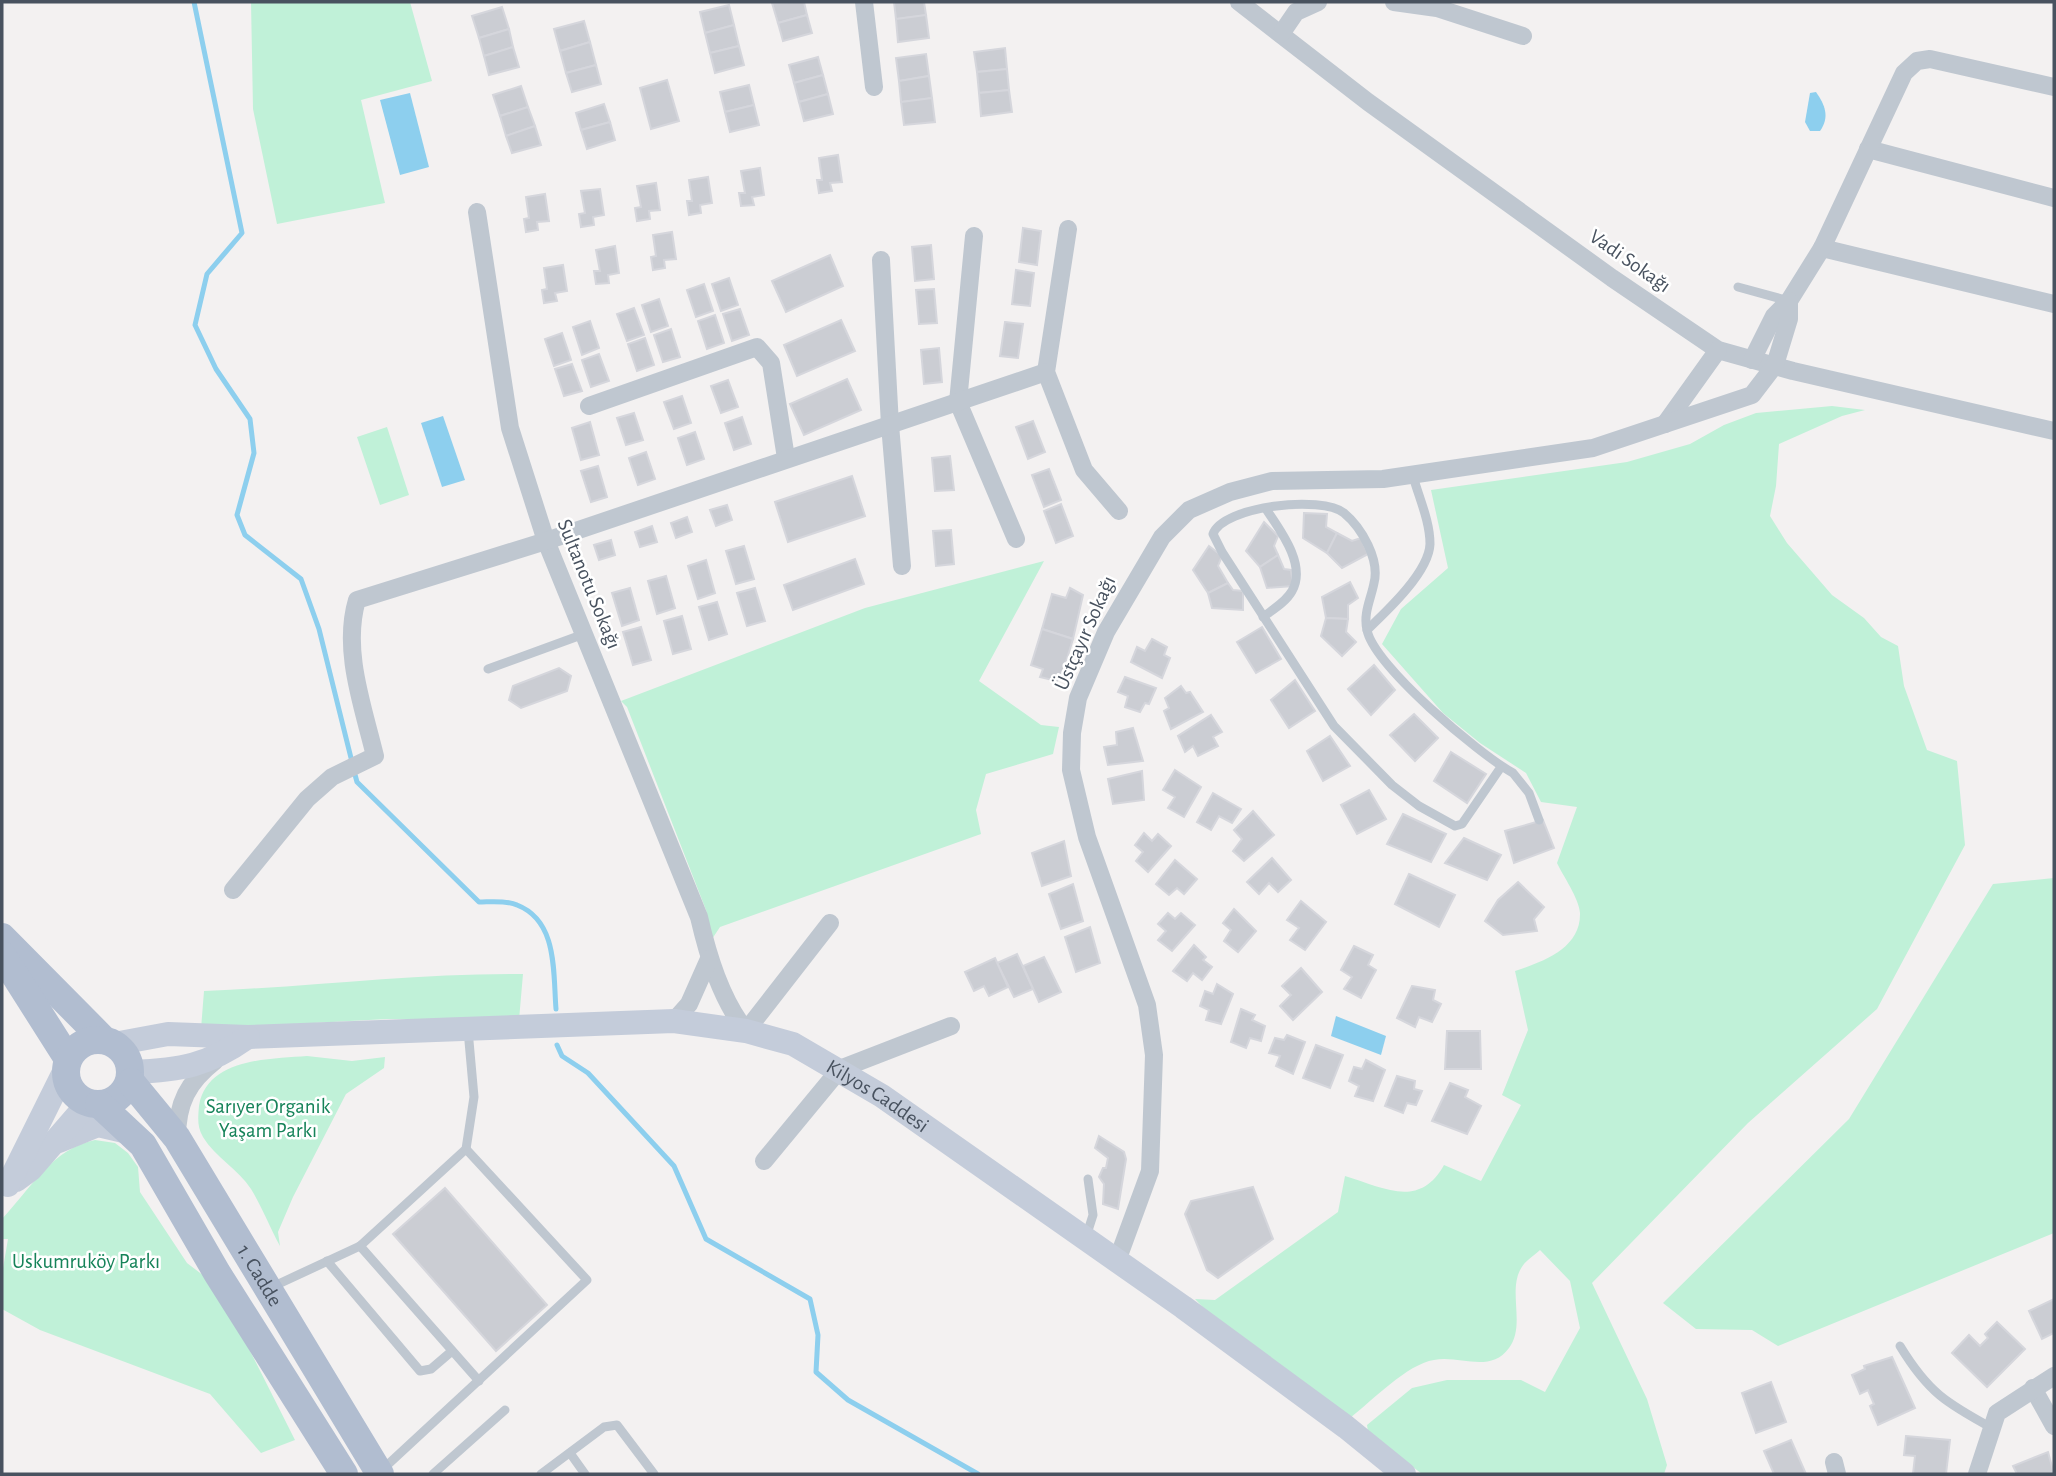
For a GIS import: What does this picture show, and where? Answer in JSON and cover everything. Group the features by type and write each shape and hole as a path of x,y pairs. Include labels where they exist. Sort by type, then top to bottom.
{"main road":[{"path":"2,937 122,1052 131,1077 126,1091 116,1099 94,1103 72,1091 66,1065 2,955"},
{"path":"66,1065 83,1043 109,1042"},
{"name":"1. Cadde","path":"131,1077 177,1138 380,1473"},
{"name":"1. Cadde","path":"94,1103 143,1145 217,1273 344,1474"},
{"path":"290,1388 322,1474"}],"street":[{"path":"864,2 874,87"},
{"name":"Vadi Sokağı","path":"1239,2 1368,102 1612,278 1718,350 2054,431"},
{"path":"1281,34 1296,12 1318,2"},
{"path":"1394,2 1437,8 1523,36"},
{"path":"1752,360 1774,316 1789,301 1822,248 1904,73 1917,61 1930,59 2054,87"},
{"path":"1868,149 2054,198"},
{"name":"Sultanotu Sokağı","path":"477,212 510,428 546,541 699,917 709,959 737,1020 746,1031"},
{"path":"1068,229 1046,372 1084,470 1119,510"},
{"path":"974,236 958,402 1016,539"},
{"path":"1822,248 2054,304"},
{"path":"881,260 890,425 902,566"},
{"path":"1775,365 1789,319 1789,301"},
{"path":"589,406 757,347 771,363 786,458"},
{"path":"1665,424 1718,350"},
{"name":"Üstçayır Sokağı","path":"1117,1261 1150,1171 1154,1055 1147,1005 1087,837 1070,770 1072,733 1078,698 1106,632 1135,578 1162,537 1189,510 1230,492 1272,481 1412,476 1593,448 1752,395 1775,365"},
{"path":"233,890 307,799 342,772 375,756 357,680 350,625 357,600 546,541 1046,372"},
{"path":"746,1031 830,923"},
{"path":"674,1021 689,1004 709,959"},
{"name":"Kilyos Caddesi","path":"109,1042 168,1034 248,1037 674,1021 746,1031 793,1044 840,1069 1086,1239 1346,1427 1404,1474"},
{"path":"764,1161 840,1069 951,1026"},
{"path":"177,1138 179,1108 187,1088 218,1058 248,1037"},
{"path":"131,1077 172,1071 218,1058"},
{"path":"5,1188 66,1065"},
{"path":"5,1188 32,1169 94,1103"},
{"path":"52,1145 98,1125 128,1132"},
{"path":"1976,1474 1997,1413 2054,1376"},
{"path":"2034,1388 2054,1426"}],"lane":[{"path":"1738,287 1789,301"},
{"path":"1367,630 1390,608 1424,564 1427,555 1429,529 1412,476"},
{"path":"1501,767 1461,824 1455,826 1419,806 1392,785 1334,726 1213,534 1216,526 1227,517 1311,503 1331,505 1345,513 1360,532 1376,564 1366,617 1371,644 1444,722 1521,781 1539,820"},
{"path":"1263,617 1291,594 1296,581 1294,561 1266,509"},
{"path":"488,669 584,634"},
{"path":"267,1289 360,1246 466,1149 474,1097 468,1030"},
{"path":"380,1473 587,1280 466,1149"},
{"path":"1086,1239 1093,1215 1088,1179"},
{"path":"360,1246 478,1381"},
{"path":"327,1261 420,1371 431,1369 452,1351"},
{"path":"1900,1346 1919,1377 1944,1402 1992,1428"},
{"path":"433,1474 505,1410"},
{"path":"541,1474 604,1427 617,1425 654,1474"},
{"path":"570,1453 586,1474"}],"green space":[{"path":"251,2 410,2 432,81 361,100 385,203 277,224 253,109"},
{"path":"1832,406 1865,410 1842,416 1779,444 1776,486 1770,516 1787,543 1832,595 1864,618 1881,637 1898,646 1904,686 1927,750 1957,761 1965,845 1877,1009 1748,1123 1592,1283 1647,1399 1667,1465 1664,1474 1422,1474 1368,1432 1367,1425 1412,1388 1447,1380 1521,1380 1545,1392 1580,1328 1570,1281 1540,1250 1526,1262 1519,1273 1516,1283 1517,1317 1514,1338 1501,1356 1484,1362 1444,1359 1424,1363 1390,1384 1350,1418 1217,1322 1195,1299 1215,1300 1338,1212 1345,1176 1386,1189 1412,1191 1434,1179 1444,1165 1481,1181 1521,1105 1502,1095 1528,1030 1515,971 1558,952 1574,936 1579,925 1577,901 1557,863 1577,807 1541,802 1526,773 1480,743 1443,713 1382,644 1401,609 1448,568 1431,490 1627,462 1690,444 1724,425 1756,413"},
{"path":"387,427 409,495 380,505 357,437"},
{"path":"1044,561 979,681 1041,725 1059,727 1053,754 986,774 976,810 981,834 720,927 712,939 706,910 627,707 621,701 865,608"},
{"path":"2054,878 2054,1233 1778,1346 1752,1330 1696,1329 1663,1303 1849,1119 1993,884"},
{"path":"523,974 519,1020 387,1019 201,1029 204,991 443,976"},
{"name":"Sarıyer Organik Yaşam Parkı","path":"307,1056 352,1061 385,1057 384,1068 346,1094 293,1197 278,1232 280,1246 251,1189 203,1137 199,1126 199,1106 204,1090 214,1078 227,1070 258,1060"},
{"name":"Uskumruköy Parkı","path":"95,1140 115,1143 128,1153 138,1167 140,1192 187,1263 208,1279 247,1345 295,1440 261,1453 210,1394 40,1330 2,1309 2,1274 8,1239 2,1239 2,1219 54,1161 80,1144"}],"water":[{"path":"1816,92 1826,116 1820,131 1810,131 1805,122 1810,93"},
{"path":"410,93 429,167 400,175 380,100"},
{"path":"443,416 465,480 442,487 421,423"},
{"path":"1336,1016 1386,1036 1381,1055 1331,1036"}],"building":[{"path":"804,2 807,15 778,23 772,3"},
{"path":"894,2 924,2 926,15 896,19"},
{"path":"729,5 734,25 705,33 700,12"},
{"path":"502,7 509,29 479,38 472,16"},
{"path":"807,15 812,33 783,41 778,23"},
{"path":"926,15 929,38 898,42 896,19"},
{"path":"584,21 590,42 560,51 554,29"},
{"path":"734,25 739,46 710,53 705,33"},
{"path":"509,29 513,47 484,56 479,38"},
{"path":"590,42 596,65 566,73 560,51"},
{"path":"739,46 744,65 715,73 710,53"},
{"path":"513,47 519,67 489,75 484,56"},
{"path":"1005,48 1007,69 977,72 974,52"},
{"path":"926,54 929,76 899,81 896,58"},
{"path":"818,57 823,75 794,83 789,65"},
{"path":"596,65 601,84 572,92 566,73"},
{"path":"1007,69 1009,90 979,93 977,72"},
{"path":"823,75 828,94 799,102 794,83"},
{"path":"929,76 932,98 901,102 899,81"},
{"path":"667,80 679,121 651,129 640,88"},
{"path":"749,85 754,105 725,112 720,92"},
{"path":"521,86 528,107 500,116 493,95"},
{"path":"1009,90 1012,112 981,116 979,93"},
{"path":"828,94 833,114 804,121 799,102"},
{"path":"932,98 935,122 904,125 901,102"},
{"path":"604,104 610,122 581,130 576,113"},
{"path":"754,105 759,125 730,132 725,112"},
{"path":"528,107 535,126 506,136 500,116"},
{"path":"610,122 615,140 587,149 581,130"},
{"path":"535,126 541,145 512,153 506,136"},
{"path":"838,155 842,182 830,183 832,191 819,193 817,180 822,180 819,158"},
{"path":"760,168 764,195 752,197 754,205 741,206 739,193 745,193 741,171"},
{"path":"708,177 712,203 700,205 701,213 689,215 687,201 692,201 689,180"},
{"path":"656,183 660,210 649,211 650,219 637,221 635,208 641,207 637,186"},
{"path":"600,189 604,215 593,217 594,225 581,227 579,214 585,213 581,191"},
{"path":"545,194 549,221 537,222 538,230 526,232 524,219 529,218 526,197"},
{"path":"1023,228 1041,231 1037,265 1019,262"},
{"path":"672,232 676,259 664,260 665,268 653,270 651,257 656,256 653,235"},
{"path":"931,245 934,279 915,281 912,247"},
{"path":"615,246 619,273 608,275 609,283 596,284 594,271 600,271 596,250"},
{"path":"830,255 843,286 786,312 772,281"},
{"path":"563,265 567,291 555,293 557,301 544,303 542,290 547,289 544,268"},
{"path":"1016,270 1034,273 1030,306 1012,304"},
{"path":"729,278 738,305 721,311 712,284"},
{"path":"704,284 713,311 696,317 687,290"},
{"path":"934,289 937,323 919,324 916,290"},
{"path":"659,299 668,326 651,332 642,305"},
{"path":"634,308 644,335 627,341 617,314"},
{"path":"740,309 749,335 732,341 723,314"},
{"path":"715,315 724,343 707,349 698,321"},
{"path":"841,320 855,351 797,376 784,345"},
{"path":"590,321 599,348 582,355 573,327"},
{"path":"1005,322 1023,324 1018,358 1000,356"},
{"path":"671,329 680,357 663,362 654,335"},
{"path":"562,333 571,360 554,366 545,339"},
{"path":"645,338 654,365 637,371 628,344"},
{"path":"939,348 942,382 924,384 921,350"},
{"path":"599,354 609,381 591,387 582,360"},
{"path":"572,364 582,391 564,396 555,369"},
{"path":"847,379 861,410 804,435 790,404"},
{"path":"728,380 738,407 721,413 711,386"},
{"path":"682,396 691,423 674,429 664,402"},
{"path":"634,413 643,440 626,445 617,418"},
{"path":"742,417 751,444 734,450 725,423"},
{"path":"1033,421 1045,452 1028,459 1016,427"},
{"path":"590,422 599,455 581,460 572,428"},
{"path":"695,432 704,459 687,465 678,438"},
{"path":"646,452 655,479 638,485 629,458"},
{"path":"950,456 954,490 935,491 932,458"},
{"path":"598,466 607,497 591,502 581,471"},
{"path":"1049,469 1061,500 1044,507 1032,475"},
{"path":"852,476 865,516 788,542 775,502"},
{"path":"1061,504 1073,536 1056,543 1044,511"},
{"path":"727,505 732,520 716,526 710,510"},
{"path":"1304,513 1327,514 1326,527 1337,533 1327,553 1303,538"},
{"path":"687,517 692,532 676,538 671,523"},
{"path":"1264,522 1278,536 1274,546 1278,555 1260,567 1246,551"},
{"path":"652,526 657,542 640,547 635,532"},
{"path":"951,530 954,564 936,566 933,531"},
{"path":"1337,533 1352,541 1361,538 1368,554 1342,568 1327,553"},
{"path":"611,540 615,555 599,560 594,545"},
{"path":"744,546 754,579 736,584 726,551"},
{"path":"1209,546 1222,556 1218,566 1228,583 1208,593 1193,570"},
{"path":"1278,555 1284,569 1291,570 1293,586 1267,588 1260,567"},
{"path":"855,559 864,584 793,610 784,585"},
{"path":"706,560 715,593 698,599 688,566"},
{"path":"666,576 675,608 657,614 648,581"},
{"path":"1350,582 1358,598 1348,605 1348,619 1326,618 1322,597"},
{"path":"1228,583 1233,590 1243,591 1243,610 1212,608 1208,593"},
{"path":"630,588 639,620 622,626 612,593"},
{"path":"755,588 765,621 747,626 737,593"},
{"path":"1070,588 1083,595 1073,639 1042,629 1052,594 1066,598"},
{"path":"717,602 727,634 709,640 699,607"},
{"path":"682,616 691,649 673,654 664,621"},
{"path":"1326,618 1348,619 1346,632 1356,642 1342,656 1321,636"},
{"path":"641,627 651,660 633,665 623,632"},
{"path":"1262,627 1281,659 1256,673 1237,642"},
{"path":"1042,629 1073,639 1062,675 1059,674 1057,681 1040,677 1043,669 1031,665"},
{"path":"1152,639 1167,647 1164,655 1170,658 1162,678 1131,662 1137,647 1145,651"},
{"path":"1374,665 1395,690 1371,715 1348,689"},
{"path":"559,668 571,676 567,691 521,708 509,700 513,686"},
{"path":"1125,677 1156,688 1149,704 1145,703 1140,712 1125,707 1128,696 1118,692"},
{"path":"1295,680 1315,711 1289,728 1271,700"},
{"path":"1181,686 1186,693 1190,692 1203,712 1171,729 1164,711 1169,708 1165,698"},
{"path":"1414,714 1438,738 1415,761 1390,735"},
{"path":"1211,715 1222,732 1213,737 1218,746 1198,756 1193,746 1185,752 1178,736"},
{"path":"1133,728 1143,761 1108,765 1104,747 1117,745 1116,732"},
{"path":"1330,736 1350,766 1323,781 1307,751"},
{"path":"1451,752 1486,774 1467,803 1434,781"},
{"path":"1175,770 1201,787 1184,817 1168,808 1175,797 1163,790"},
{"path":"1142,771 1144,800 1113,804 1108,779"},
{"path":"1369,790 1386,819 1357,834 1341,805"},
{"path":"1213,793 1241,809 1232,823 1219,816 1211,830 1197,822"},
{"path":"1253,811 1274,835 1244,861 1233,851 1242,839 1234,830"},
{"path":"1403,814 1446,834 1431,862 1387,844"},
{"path":"1543,820 1554,848 1514,863 1505,831"},
{"path":"1144,833 1152,841 1158,834 1171,846 1148,872 1136,861 1143,852 1135,845"},
{"path":"1464,838 1501,855 1487,880 1445,863"},
{"path":"1064,841 1071,876 1042,886 1032,853"},
{"path":"1272,858 1291,880 1278,892 1269,883 1259,894 1247,882"},
{"path":"1175,860 1197,879 1184,894 1177,888 1169,895 1156,884"},
{"path":"1409,874 1455,895 1439,927 1395,904"},
{"path":"1518,882 1544,907 1534,919 1537,931 1503,935 1485,921 1498,900"},
{"path":"1073,884 1083,921 1061,929 1049,894"},
{"path":"1301,901 1326,922 1305,950 1290,940 1299,928 1287,920"},
{"path":"1234,909 1256,931 1238,952 1224,941 1231,930 1223,923"},
{"path":"1168,913 1175,919 1181,913 1195,925 1172,951 1158,940 1166,931 1158,924"},
{"path":"1090,927 1100,963 1076,972 1065,937"},
{"path":"1194,945 1206,957 1203,960 1212,967 1202,980 1193,973 1187,981 1173,971"},
{"path":"1354,946 1373,955 1368,965 1376,970 1361,998 1344,989 1352,977 1341,970"},
{"path":"1017,954 1033,989 1014,997 997,963"},
{"path":"1044,957 1061,992 1039,1002 1023,966"},
{"path":"995,958 1008,987 989,996 984,986 974,991 965,972"},
{"path":"1301,968 1322,992 1293,1020 1280,1006 1291,995 1282,986"},
{"path":"1217,984 1233,994 1221,1024 1206,1020 1209,1010 1200,1006 1205,991 1213,994"},
{"path":"1412,986 1435,990 1433,1000 1441,1004 1432,1022 1419,1017 1415,1027 1397,1018"},
{"path":"1241,1009 1255,1015 1252,1020 1265,1026 1261,1041 1250,1038 1246,1048 1231,1042"},
{"path":"1447,1031 1480,1031 1481,1069 1445,1069"},
{"path":"1287,1035 1305,1042 1293,1074 1276,1066 1280,1056 1269,1053 1275,1038 1284,1040"},
{"path":"1316,1045 1343,1055 1330,1088 1303,1078"},
{"path":"1366,1060 1385,1070 1373,1101 1355,1096 1359,1086 1349,1081 1354,1067 1362,1069"},
{"path":"1397,1076 1415,1081 1414,1089 1422,1091 1416,1105 1407,1103 1403,1113 1385,1106"},
{"path":"1450,1083 1468,1090 1465,1097 1481,1106 1467,1134 1432,1121"},
{"path":"1099,1136 1124,1152 1126,1159 1118,1209 1103,1204 1104,1184 1099,1177 1103,1168 1106,1168 1108,1158 1095,1148"},
{"path":"1253,1187 1273,1239 1218,1278 1207,1270 1185,1214 1191,1201"},
{"path":"445,1188 547,1305 496,1351 393,1234"},
{"path":"2054,1299 2054,1333 2042,1339 2029,1311"},
{"path":"1997,1322 2025,1349 1987,1387 1952,1353 1969,1335 1980,1346 1988,1338 1985,1334"},
{"path":"1892,1357 1915,1408 1878,1425 1870,1406 1874,1404 1868,1390 1860,1394 1852,1375 1865,1369 1864,1366"},
{"path":"1771,1382 1786,1422 1756,1433 1742,1393"},
{"path":"1906,1436 1950,1440 1946,1474 1913,1474 1915,1456 1904,1455"},
{"path":"1791,1440 1806,1474 1774,1474 1764,1451"},
{"path":"2048,1452 2054,1474 2017,1474 2013,1466"}],"waterway":[{"path":"194,2 242,233 207,274 195,325 216,369 250,419 254,453 237,515 245,535 301,579 319,629 352,762"},
{"path":"354,771 357,782 479,902 513,903 540,923 551,949 556,1009"},
{"path":"557,1045 562,1056 588,1073 674,1166 706,1239 810,1299 818,1335 816,1372 848,1400 978,1474"}]}
